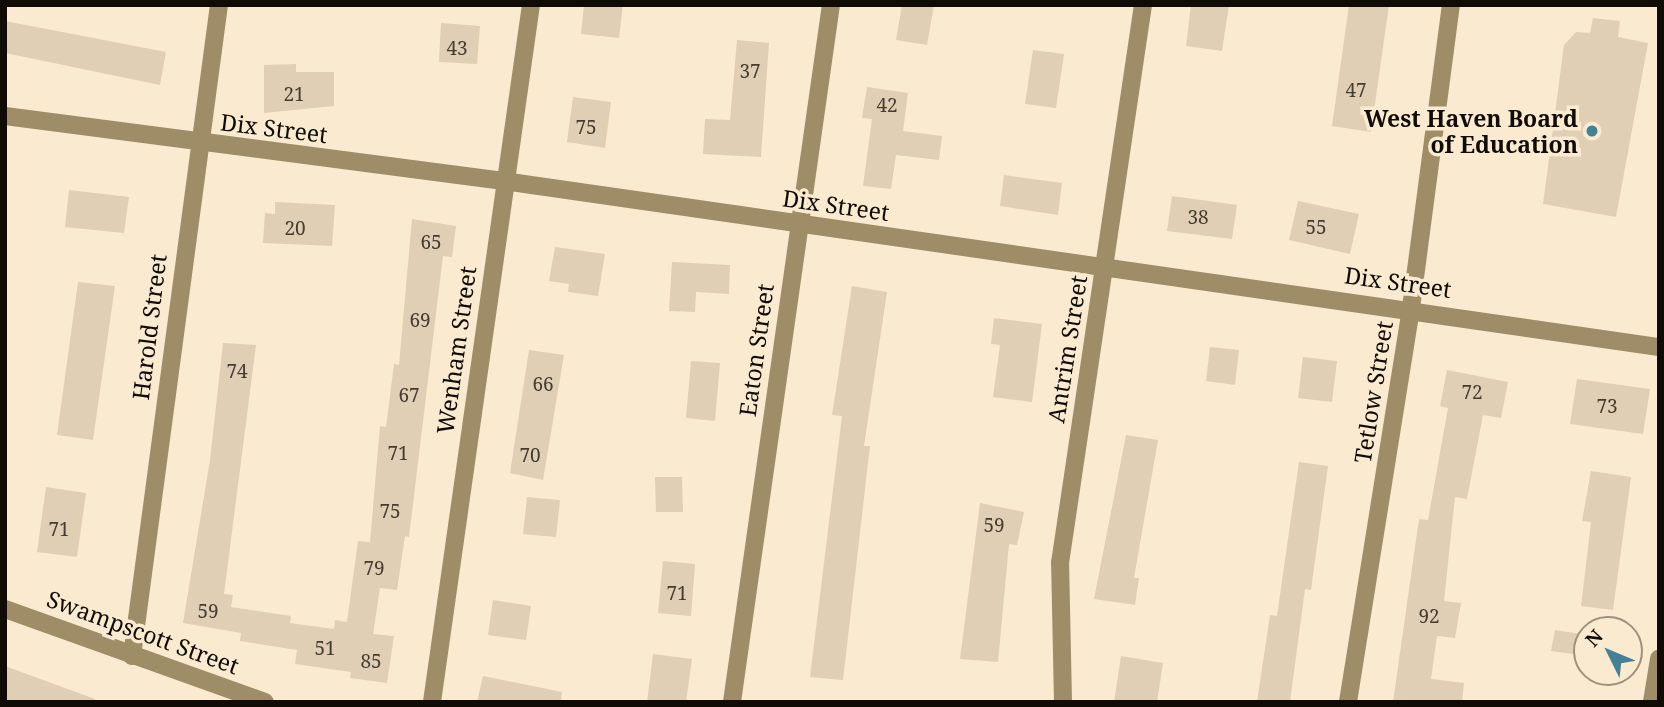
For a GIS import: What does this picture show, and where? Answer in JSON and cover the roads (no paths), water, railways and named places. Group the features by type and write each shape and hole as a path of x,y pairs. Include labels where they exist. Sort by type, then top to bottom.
{"street":[{"name":"Harold Street","path":"132,656 197,143 219,5"},
{"name":"Wenham Street","path":"432,702 531,5"},
{"name":"Eaton Street","path":"732,702 831,5"},
{"name":"Antrim Street","path":"1058,701 1060,563 1143,5"},
{"name":"Tetlow Street","path":"1348,702 1411,308 1451,5"},
{"name":"Dix Street","path":"5,116 504,181 798,225 1411,308 1659,347"},
{"name":"Swampscott Street","path":"5,609 265,702"},
{"path":"1652,702 1659,659"}],"place":[{"name":"West Haven Board of Education","path":"1592,131"}]}
